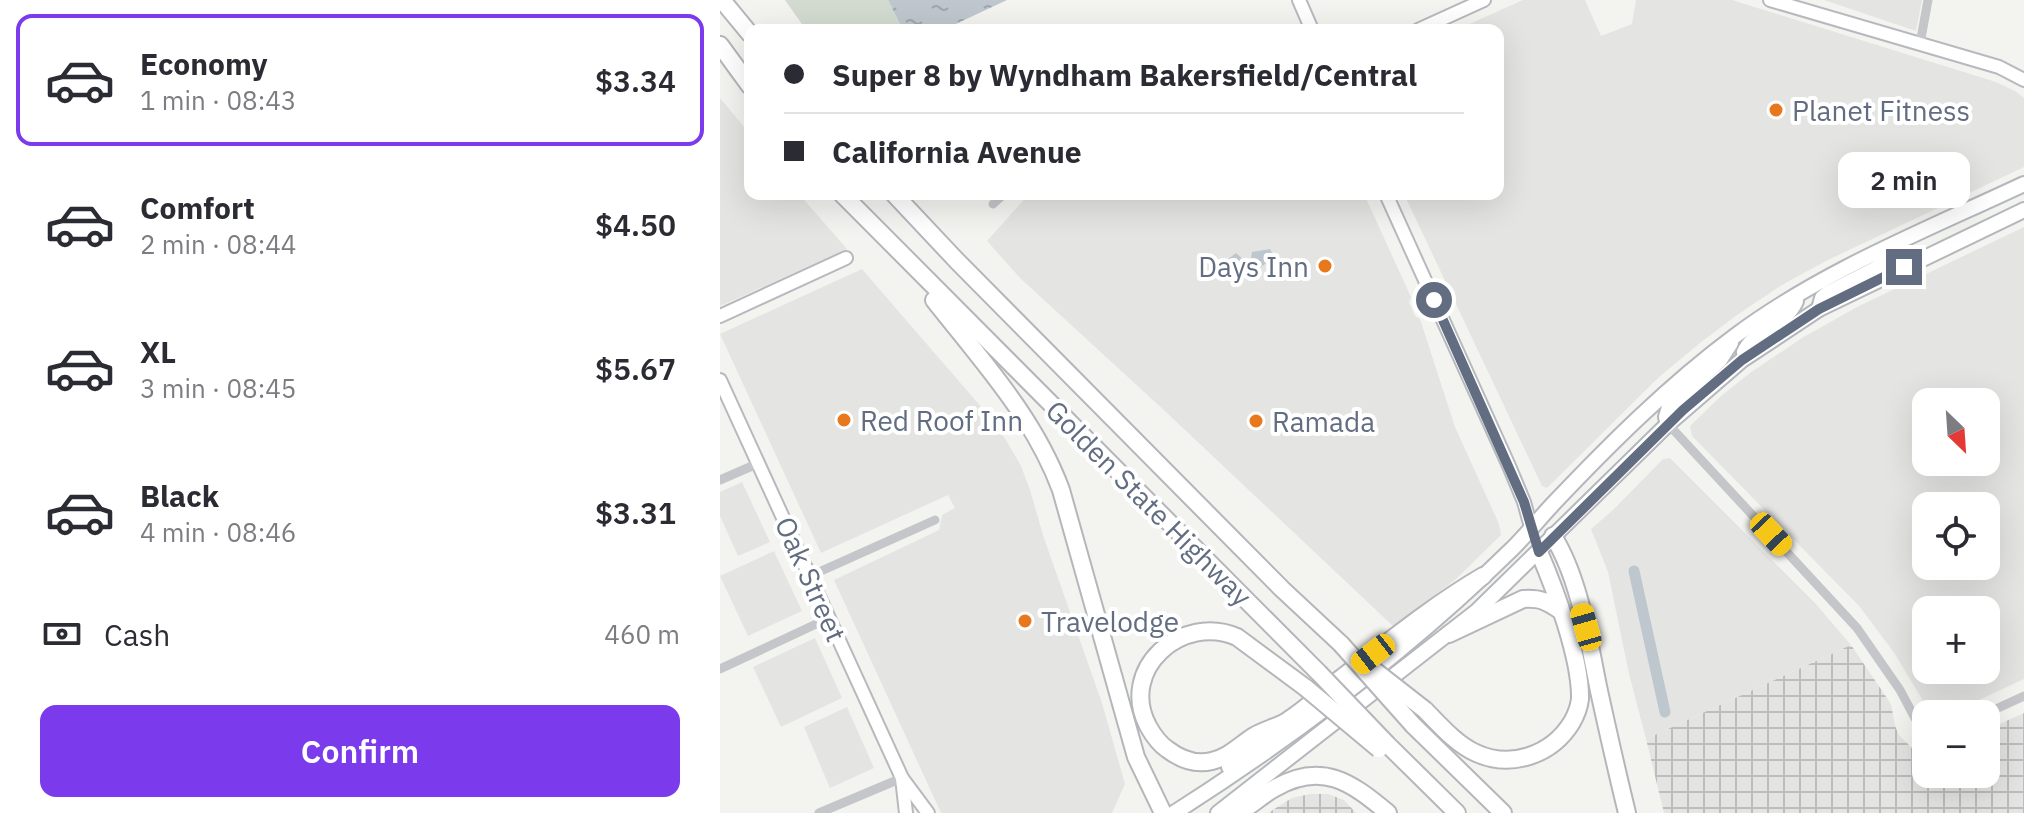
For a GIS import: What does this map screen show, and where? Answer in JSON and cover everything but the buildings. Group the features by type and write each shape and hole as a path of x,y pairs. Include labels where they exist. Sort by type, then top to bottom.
{"highway":[{"path":"722,0 744,27"},
{"path":"720,45 744,78"},
{"name":"Golden State Highway","path":"848,200 1319,673 1383,746"},
{"name":"Golden State Highway","path":"900,200 1282,589 1341,644 1413,725 1503,813"},
{"path":"889,242 1014,402 1042,446 1061,490 1136,757 1163,813"},
{"path":"1553,536 1575,587 1586,627 1627,813"},
{"path":"1341,644 1425,710 1462,745 1488,758 1505,760 1521,759 1547,748 1567,730 1580,703 1575,662 1561,611 1539,552"},
{"path":"1457,813 1383,746 1306,688 1247,643 1225,632 1196,631 1172,641 1154,658 1142,683 1141,711 1152,734 1162,746 1190,761 1219,759 1251,738 1286,721 1416,620 1483,576"},
{"path":"1449,634 1523,599 1546,601 1561,611"},
{"path":"1238,813 1276,787 1292,780 1323,775 1352,785 1388,813"}],"main road":[{"path":"1174,813 1278,744 1370,675 1438,618 1656,402 1735,336 1794,297 2024,184"},
{"path":"1218,813 1495,595 1668,424 1742,360 1819,309 2024,210"},
{"path":"1819,309 1822,298 1828,293 1888,260 1889,248"},
{"path":"1742,360 1747,345 1792,310 1796,301 1794,297"},
{"path":"1668,424 1666,417 1669,407 1720,360 1735,336"},
{"path":"1531,527 1553,536"},
{"path":"1531,527 1539,552"},
{"path":"1201,796 1219,774 1286,721"}],"street":[{"path":"1299,0 1309,24"},
{"path":"1770,0 1999,67 2024,80"},
{"path":"1920,44 1928,0"},
{"path":"1430,24 1475,2"},
{"path":"993,204 997,200"},
{"path":"1389,200 1519,490 1531,527"},
{"path":"720,316 846,258"},
{"name":"Oak Street","path":"720,380 902,778 928,813"},
{"path":"1668,424 1857,628 1880,658 1912,713"},
{"path":"720,480 759,463"},
{"path":"810,576 935,520"},
{"path":"720,669 829,618"},
{"path":"2000,707 2024,696"},
{"path":"819,813 902,778"},
{"name":"Oak Street","path":"902,778 906,813"}],"shaded area":[{"path":"785,0 888,0 900,24 802,24"},
{"path":"1523,0 1585,0 1601,36 1632,24 1636,0 1732,0 1996,82 2015,91 2024,98 2024,167 1826,261 1737,315 1658,378 1547,488 1542,486 1407,200 1504,200 1504,24 1469,24"},
{"path":"1824,0 1922,0 1916,31"},
{"path":"720,98 744,127 744,200 804,200 847,249 720,306"},
{"path":"1024,200 1367,200 1411,297 1409,302 1415,316 1420,319 1455,427 1499,524 1501,535 1456,579 1394,627 1020,278 987,241"},
{"path":"2024,227 2024,679 1979,700 1923,700 1913,684 2000,684 2000,596 1912,596 1912,682 1860,607 1692,436 1690,426 1721,396 1802,338 1857,307"},
{"path":"862,269 989,416 1021,466 1102,703 1125,784 1112,813 941,813 834,580 939,530 942,515 955,508 948,495 821,553 720,334"},
{"path":"1670,458 1815,603 1851,645 1646,739 1608,572 1591,529 1663,459"},
{"path":"742,482 770,542 738,556 720,516 720,492"},
{"path":"774,551 802,611 748,636 720,576"},
{"path":"815,638 842,698 781,727 753,667"},
{"path":"1851,645 1891,704 1899,735 1912,748 1912,788 2000,788 2000,724 2024,713 2024,813 1664,813 1646,739"},
{"path":"847,707 874,768 830,788 804,727"},
{"path":"1328,794 1344,800 1356,813 1268,813 1292,798"}],"water":[{"path":"888,0 1007,0 956,24 900,24"},
{"path":"1270,249 1274,257 1256,271 1252,267 1240,276 1228,259 1236,253 1246,262 1252,252"}],"waterway":[{"path":"1634,571 1665,712"}],"place":[{"name":"Planet Fitness","path":"1776,110"},
{"name":"Days Inn","path":"1325,266"},
{"name":"Red Roof Inn","path":"844,420"},
{"name":"Ramada","path":"1256,421"},
{"name":"Travelodge","path":"1025,621"}],"route":[{"path":"1434,300 1524,502 1539,552 1720,377 1819,309 1904,267"}]}
